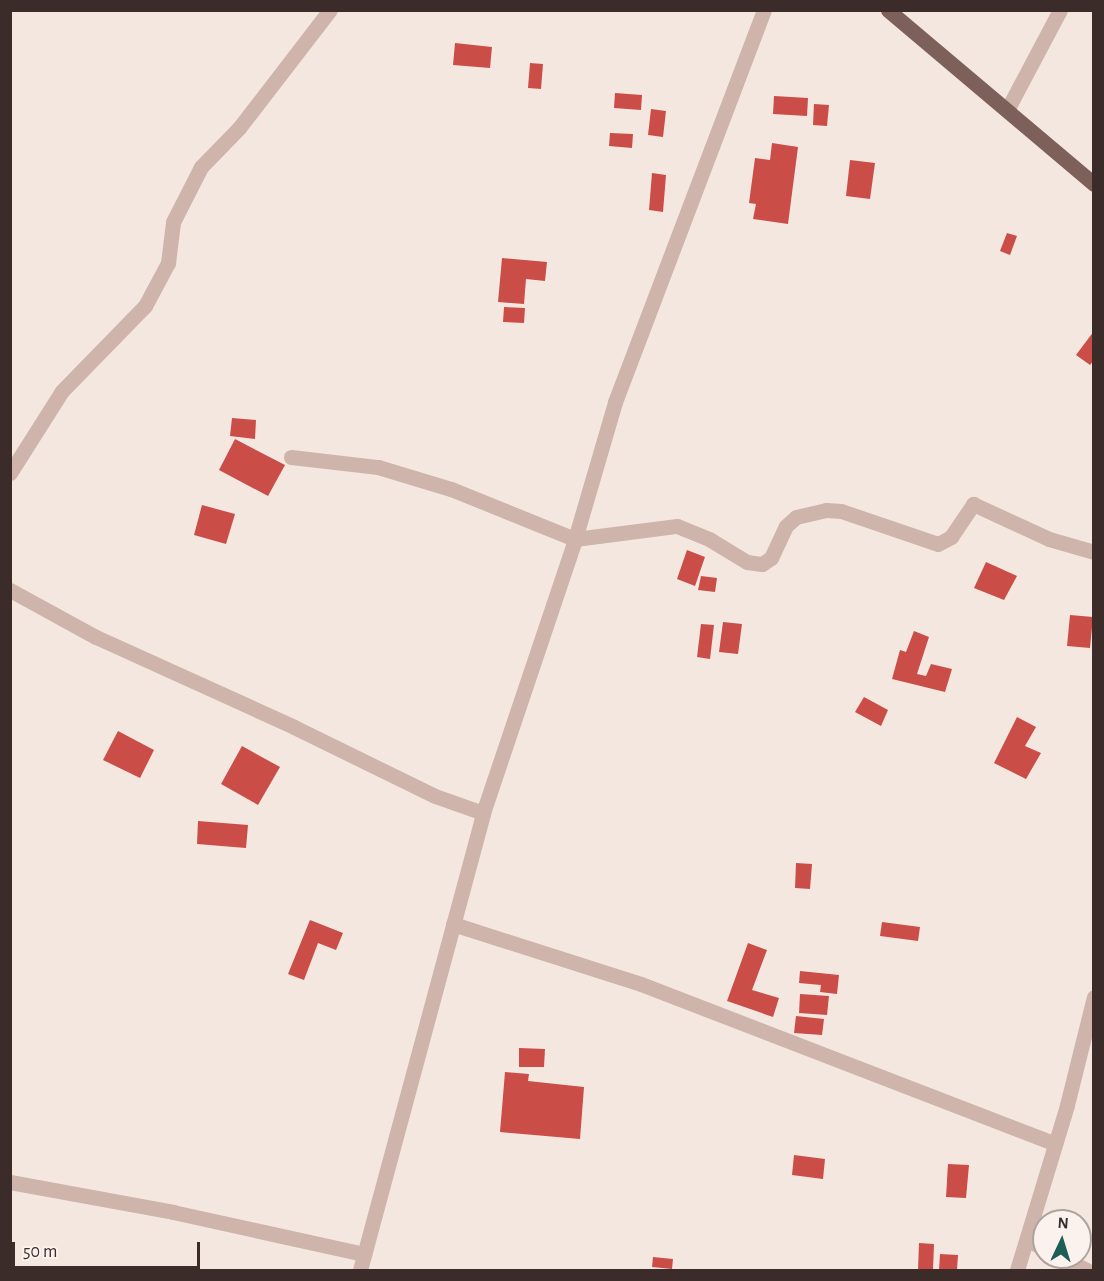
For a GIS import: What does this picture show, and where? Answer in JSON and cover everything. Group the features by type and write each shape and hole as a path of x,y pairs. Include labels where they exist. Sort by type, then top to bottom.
{"main road":[{"path":"888,10 1094,183"}],"street":[{"path":"10,473 62,392 145,306 168,263 173,222 201,167 239,128 330,10"},
{"path":"360,1270 483,813 575,539 615,402 764,10"},
{"path":"1007,110 1060,10"},
{"path":"291,457 378,467 451,489 575,539 677,526 709,538 747,562 762,564 771,558 786,526 796,517 826,510 841,511 938,544 951,537 973,504 1049,539 1094,552"},
{"path":"10,590 96,637 294,727 435,796 483,813"},
{"path":"453,924 641,984 1055,1144"},
{"path":"1017,1270 1029,1241 1094,996"},
{"path":"10,1182 364,1254"}],"building":[{"path":"455,43 492,47 490,68 453,65"},
{"path":"530,63 543,64 541,89 528,88"},
{"path":"615,93 642,95 641,110 614,108"},
{"path":"774,96 808,98 807,116 773,114"},
{"path":"814,104 829,105 827,126 813,125"},
{"path":"651,109 666,111 663,137 648,135"},
{"path":"610,133 633,134 632,148 609,146"},
{"path":"772,143 798,147 788,224 753,219 756,204 749,203 755,158 770,160"},
{"path":"850,160 875,163 870,199 846,196"},
{"path":"652,173 666,175 663,212 649,210"},
{"path":"1007,233 1017,236 1010,255 1000,251"},
{"path":"502,258 547,262 545,281 526,279 524,304 498,302"},
{"path":"504,307 525,308 524,323 503,322"},
{"path":"1094,331 1094,360 1090,365 1076,355"},
{"path":"232,418 256,420 255,439 230,436"},
{"path":"235,439 285,465 268,496 219,470"},
{"path":"202,505 235,514 226,544 194,535"},
{"path":"687,550 705,557 695,586 677,579"},
{"path":"986,562 1017,576 1004,600 974,588"},
{"path":"701,576 717,578 715,592 698,590"},
{"path":"1070,615 1093,617 1090,648 1067,646"},
{"path":"723,622 742,624 738,654 719,652"},
{"path":"701,624 714,625 710,659 697,657"},
{"path":"914,631 929,637 917,674 926,676 931,664 952,669 945,692 892,679 900,650 906,652"},
{"path":"864,697 888,710 881,726 855,712"},
{"path":"1017,717 1036,727 1025,746 1041,753 1026,779 994,763"},
{"path":"118,731 154,750 140,778 103,760"},
{"path":"242,746 280,767 258,805 221,784"},
{"path":"198,821 248,825 246,848 197,844"},
{"path":"796,863 812,864 810,889 795,888"},
{"path":"310,920 343,933 336,950 318,943 304,980 288,974"},
{"path":"882,922 920,927 918,941 880,936"},
{"path":"748,943 767,950 752,990 779,998 773,1017 727,1001"},
{"path":"800,971 839,975 837,994 820,992 821,985 799,983"},
{"path":"800,994 829,996 827,1015 799,1013"},
{"path":"796,1016 824,1019 822,1035 794,1033"},
{"path":"519,1048 545,1049 544,1067 519,1067"},
{"path":"505,1072 529,1074 528,1081 584,1087 580,1139 500,1132"},
{"path":"794,1155 825,1159 823,1179 792,1175"},
{"path":"948,1164 969,1165 966,1198 946,1197"},
{"path":"919,1243 934,1244 933,1270 918,1270"},
{"path":"940,1254 958,1255 957,1270 939,1270"},
{"path":"653,1257 673,1259 672,1269 652,1267"}]}
